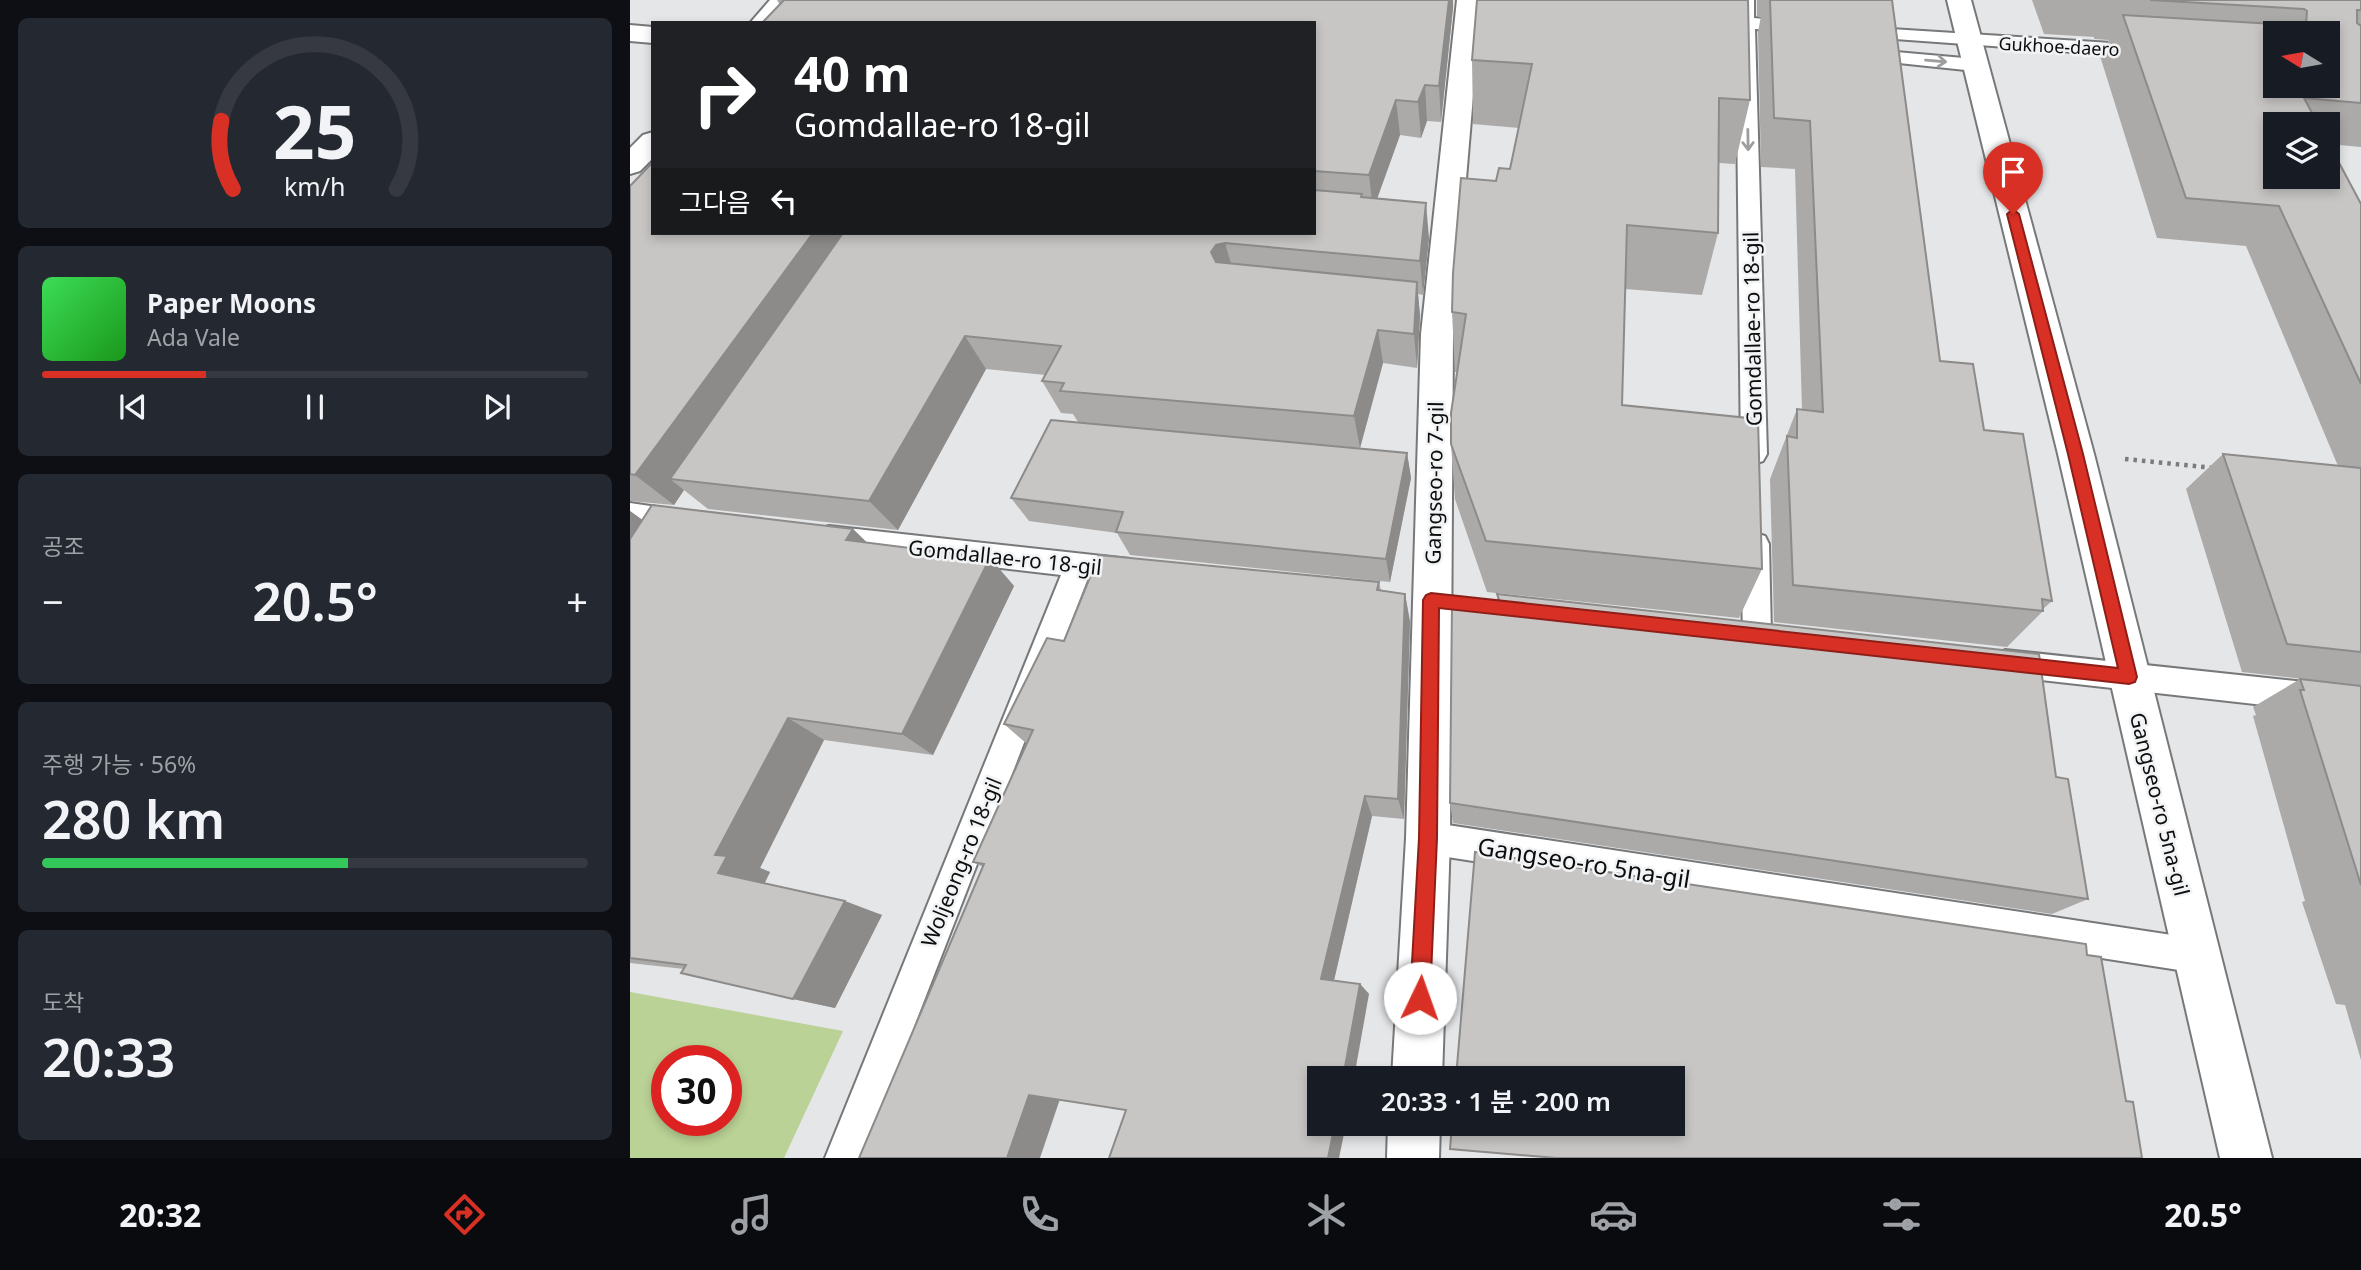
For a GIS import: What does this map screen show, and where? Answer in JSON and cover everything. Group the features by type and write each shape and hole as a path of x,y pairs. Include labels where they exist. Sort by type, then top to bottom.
{"street":[{"path":"764,21 783,0"},
{"name":"Gangseo-ro 5na-gil","path":"1959,0 2076,454 2246,1158"},
{"name":"Gangseo-ro 7-gil","path":"1418,1066 1428,838 1431,600 1420,466 1426,306 1435,224 1455,129 1467,1"},
{"path":"630,33 651,35"},
{"path":"630,166 651,143"},
{"path":"1413,1158 1414,1136"}],"lane":[{"path":"1690,19 1746,12 1815,29"},
{"name":"Gomdallae-ro 18-gil","path":"1746,12 1754,475"},
{"path":"1843,31 1971,53"},
{"name":"Gukhoe-daero","path":"1971,53 2159,52"},
{"path":"1896,58 1971,53"},
{"path":"630,514 689,520"},
{"path":"1755,515 1757,635"},
{"name":"Gomdallae-ro 18-gil","path":"805,534 1160,574"},
{"name":"Woljeong-ro 18-gil","path":"844,1158 1079,566"},
{"path":"1977,660 2361,702"},
{"name":"Gangseo-ro 5na-gil","path":"1428,838 2198,956"}],"path":[{"path":"2076,454 2225,469"}],"green space":[{"path":"630,992 843,1031 784,1158 630,1158"}],"building":[{"path":"784,0 1449,0 1439,86 1425,85 1418,102 1396,100 1369,175 1316,171 1316,21 764,21"},
{"path":"1477,0 1748,0 1750,100 1719,98 1718,233 1627,225 1622,405 1758,419 1762,569 1486,541 1451,444 1451,413 1466,314 1452,312 1461,178 1496,181 1499,168 1510,169 1532,64 1472,60"},
{"path":"1770,0 1892,0 1940,361 1973,364 1984,430 2023,434 2052,601 2042,599 2043,611 1793,585 1787,436 1797,438 1797,409 1823,412 1810,121 1774,118"},
{"path":"2150,0 2361,0 2361,10 2357,10 2357,23 2361,26 2361,103 2304,98 2340,98 2340,21 2306,21 2307,11"},
{"path":"2123,15 2263,23 2263,98 2304,98 2312,112 2263,112 2263,189 2340,189 2340,165 2361,204 2361,384 2279,206 2186,198"},
{"path":"651,164 651,235 812,235 635,475 630,474 630,186"},
{"path":"1316,190 1426,203 1420,261 1225,243 1216,245 1211,252 1216,262 1417,282 1414,334 1378,330 1354,416 1060,391 1064,383 1042,381 1061,346 965,336 869,501 670,479 842,235 1316,235"},
{"path":"1051,420 1407,453 1386,559 1116,532 1123,512 1011,498"},
{"path":"2223,454 2361,468 2361,652 2287,644"},
{"path":"652,505 853,529 846,540 990,558 902,734 788,718 715,855 727,856 718,873 845,901 793,999 681,973 686,965 630,958 630,539"},
{"path":"1099,555 1379,582 1377,590 1405,594 1398,799 1365,796 1321,979 1360,984 1345,1066 1307,1066 1307,1136 1333,1136 1328,1158 1109,1158 1126,1110 1029,1095 1007,1158 859,1158 984,864 973,862 1033,730 1004,724 1047,638 1064,641"},
{"path":"1497,594 2039,654 2056,777 2068,779 2088,899 1450,803 1452,601 1502,608"},
{"path":"2300,679 2361,686 2361,885 2300,690 2304,690"},
{"path":"1475,852 2086,944 2087,955 2101,957 2126,1101 2133,1102 2142,1158 1556,1158 1450,1149 1451,1136 1685,1136 1685,1066 1457,1066"}],"route":[{"path":"1420,998 1428,838 1431,600 2129,677 2076,454 2013,214"}]}
